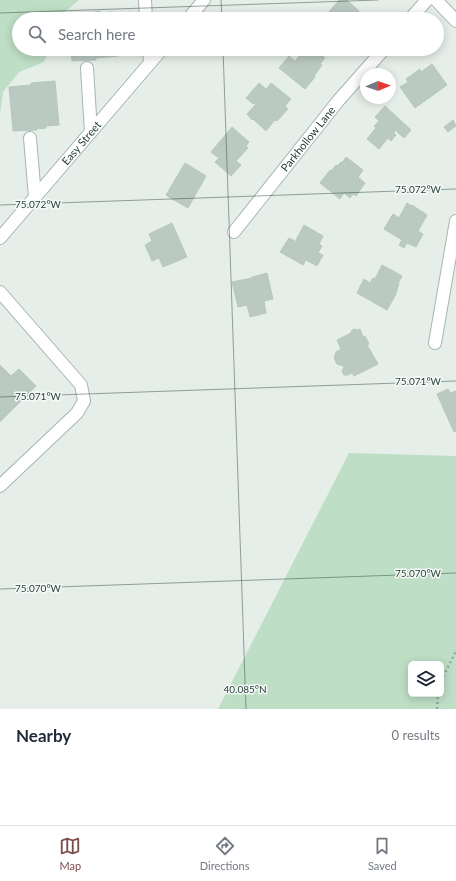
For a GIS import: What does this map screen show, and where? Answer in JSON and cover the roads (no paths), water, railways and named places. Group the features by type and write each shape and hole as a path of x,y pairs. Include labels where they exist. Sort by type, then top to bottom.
{"street":[{"path":"145,0 146,12"},
{"path":"194,12 204,0"},
{"path":"416,12 427,0"},
{"path":"436,0 456,21"},
{"path":"150,56 150,63"},
{"name":"Easy Street","path":"0,238 156,56"},
{"name":"Parkhollow Lane","path":"234,232 338,101 378,56"},
{"path":"87,68 91,132"},
{"path":"30,138 35,197"},
{"path":"435,343 456,222"},
{"path":"0,292 81,385 84,401 77,413 1,484"}]}
